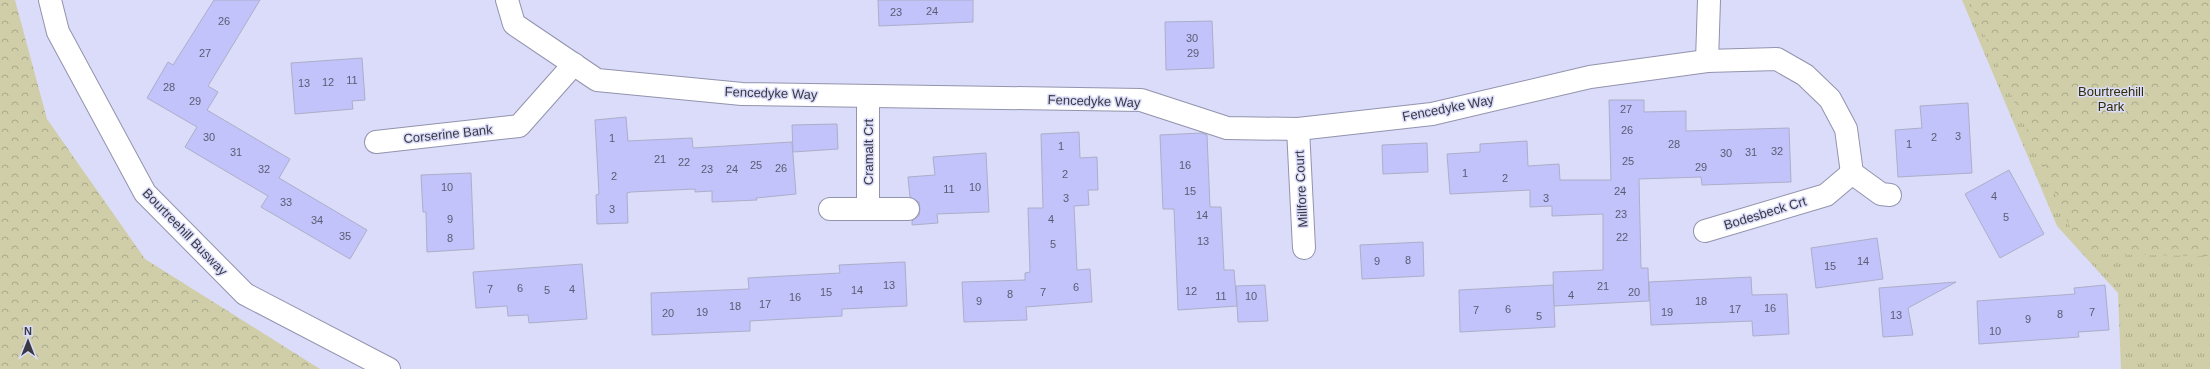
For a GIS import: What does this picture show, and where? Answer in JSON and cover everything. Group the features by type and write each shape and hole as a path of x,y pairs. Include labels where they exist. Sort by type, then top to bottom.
{"street":[{"name":"Bourtreehill Busway","path":"50,0 58,32 145,193 246,294 389,369"},
{"name":"Fencedyke Way","path":"507,0 514,24 597,80 742,94 1141,100 1227,128 1298,129 1432,114 1590,77 1707,60 1777,59 1805,75 1830,99 1846,129 1852,173"},
{"path":"1707,60 1709,0"},
{"name":"Corserine Bank","path":"376,142 519,126 574,64"},
{"name":"Cramalt Crt","path":"868,96 868,209"},
{"name":"Millfore Court","path":"1298,129 1304,248"},
{"path":"1852,173 1881,194 1890,195"},
{"name":"Bodesbeck Crt","path":"1705,231 1826,195 1852,173"},
{"path":"830,209 908,209"}],"green space":[{"path":"0,0 15,0 47,119 145,259 320,369 0,369"},
{"name":"Bourtreehill Park","path":"1962,0 2210,0 2210,369 2121,369 2118,293 2057,226"},
{"name":"Bourtreehill Park","path":"1969,0 2210,0 2210,256 2082,254"}],"building":[{"path":"214,0 260,0 208,86 218,92 207,110 290,159 279,178 367,230 350,259 261,207 268,196 185,147 197,127 147,98 168,62 173,65"},
{"path":"878,0 973,0 973,22 879,26"},
{"path":"1212,21 1214,68 1166,70 1165,22"},
{"path":"362,58 365,100 352,101 353,109 295,114 291,63"},
{"path":"1609,100 1644,100 1644,112 1686,111 1686,131 1789,128 1791,182 1702,185 1701,177 1639,179 1641,268 1648,268 1649,301 1554,306 1553,272 1603,270 1603,214 1552,216 1552,206 1530,207 1530,190 1450,194 1447,154 1480,152 1480,144 1527,141 1528,166 1559,164 1560,180 1611,180"},
{"path":"1968,103 1972,173 1898,177 1895,130 1922,128 1920,106"},
{"path":"626,117 628,141 692,138 693,148 792,142 796,194 756,198 757,200 712,202 712,191 695,192 695,189 631,192 627,193 628,223 597,224 596,195 599,194 595,120"},
{"path":"837,124 838,149 793,152 792,125"},
{"path":"1079,132 1080,158 1097,157 1098,190 1088,190 1089,205 1074,206 1077,270 1090,269 1092,302 1026,307 1027,320 964,322 962,282 1025,280 1025,273 1030,272 1028,208 1043,208 1041,134"},
{"path":"1201,133 1207,135 1210,207 1221,207 1224,270 1234,270 1237,306 1178,310 1174,209 1163,209 1160,135"},
{"path":"1427,143 1428,172 1383,174 1382,145"},
{"path":"986,153 989,212 937,214 938,223 912,225 912,221 919,216 920,209 919,202 910,197 908,177 935,175 933,157"},
{"path":"2009,170 2044,234 2000,258 1965,194"},
{"path":"471,173 474,249 427,252 426,212 423,212 421,175"},
{"path":"1877,238 1883,279 1816,288 1811,248"},
{"path":"1423,242 1424,276 1362,279 1360,245"},
{"path":"905,262 907,306 842,309 842,316 750,321 750,331 652,335 651,293 749,289 748,278 840,273 839,265"},
{"path":"582,264 587,319 529,323 528,315 508,316 507,306 476,308 473,272"},
{"path":"1751,277 1752,295 1787,294 1789,334 1753,336 1752,321 1651,325 1649,282"},
{"path":"1956,282 1908,308 1913,335 1883,337 1879,288"},
{"path":"1265,285 1268,321 1238,322 1236,286"},
{"path":"1553,285 1555,327 1460,332 1459,290"},
{"path":"2105,285 2109,330 2078,332 2079,337 1979,344 1977,301 2075,294 2074,288"}]}
